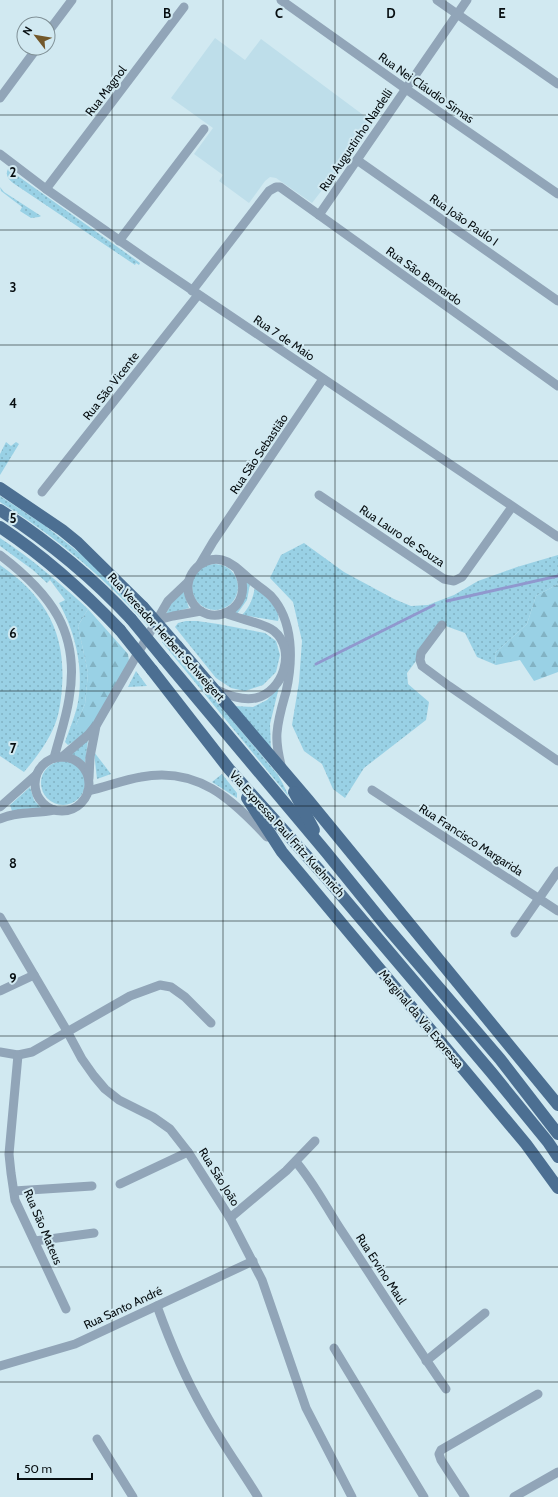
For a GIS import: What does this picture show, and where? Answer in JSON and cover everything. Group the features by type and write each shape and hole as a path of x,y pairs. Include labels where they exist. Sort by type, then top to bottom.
{"main road":[{"name":"Rua Vereador Herbert Schweigert","path":"0,488 56,525 78,543 143,608 283,770"},
{"name":"Via Expressa Paul Fritz Kuehnrich","path":"0,510 51,545 85,573 131,620 326,852 386,926 500,1059 558,1134"},
{"name":"Via Expressa Paul Fritz Kuehnrich","path":"0,527 41,557 75,586 120,630 229,769 330,882 490,1072 543,1136 558,1157"},
{"name":"Marginal da Via Expressa","path":"229,769 282,852 526,1144 558,1188"},
{"path":"283,770 326,852"},
{"path":"283,770 558,1105"},
{"path":"438,986 516,1053"},
{"path":"436,1036 490,1072"}],"street":[{"path":"56,21 72,0"},
{"name":"Rua Nei Cláudio Simas","path":"282,0 558,194"},
{"path":"437,0 558,84"},
{"name":"Rua Augustinho Nardelli","path":"319,215 467,0"},
{"name":"Rua Magnol","path":"46,189 184,7"},
{"path":"0,98 30,56"},
{"path":"119,241 204,129"},
{"name":"Rua 7 de Maio","path":"0,154 119,241 558,537"},
{"name":"Rua João Paulo I","path":"356,160 558,301"},
{"name":"Rua São Bernardo","path":"276,186 280,187 558,386"},
{"name":"Rua São Vicente","path":"42,492 195,293 269,191 276,186"},
{"name":"Rua São Sebastião","path":"200,564 213,542 323,379"},
{"name":"Rua Lauro de Souza","path":"319,495 444,579 454,581 462,577 512,507"},
{"path":"213,542 215,552 221,560"},
{"path":"0,555 18,569 43,593 59,616 67,637 71,658 72,678 70,698 58,757"},
{"path":"238,571 242,578 242,595 236,606 225,613 217,615 201,611 192,601 188,588 191,573 200,564 210,560 221,560 227,562 271,596 279,607 288,635 290,653 289,672 276,734 277,748 283,770"},
{"path":"0,807 36,775 46,762 58,757 88,735 97,724 168,601 188,582"},
{"path":"158,620 201,611"},
{"path":"213,689 236,698 257,698 271,691 280,679 285,665 285,652 281,640 274,631 266,626 225,613"},
{"path":"442,625 421,653 420,660 422,666 558,761"},
{"path":"0,819 16,814 54,810 61,811 75,808 85,798 88,791 90,757 97,724"},
{"path":"58,757 77,761 82,766 89,780"},
{"path":"88,791 143,776 165,774 180,776 197,781 227,797 244,811 282,852"},
{"path":"36,775 35,790 38,796 42,802 54,810"},
{"name":"Rua Francisco Margarida","path":"372,790 558,911"},
{"path":"515,934 558,871"},
{"name":"Rua São João","path":"0,917 82,1059 105,1089 119,1100 153,1116 170,1129 188,1152 230,1218 253,1261 270,1303 306,1408 352,1497"},
{"path":"0,991 34,975"},
{"path":"0,1052 18,1055 32,1052 130,996 160,985 171,987 185,997 211,1023"},
{"name":"Rua São Mateus","path":"18,1055 9,1154 10,1173 15,1200 66,1309"},
{"path":"230,1218 296,1162 315,1142"},
{"path":"120,1184 188,1152"},
{"name":"Rua Ervino Maul","path":"296,1162 318,1190 337,1224 426,1361 446,1389"},
{"path":"14,1191 92,1186"},
{"path":"34,1241 94,1233"},
{"name":"Rua Santo André","path":"0,1366 75,1344 253,1261"},
{"path":"157,1306 171,1345 200,1403 258,1497"},
{"path":"426,1361 485,1313"},
{"path":"334,1348 424,1497"},
{"path":"465,1497 441,1460 439,1454 441,1450 538,1394"},
{"path":"97,1439 133,1497"},
{"path":"514,1497 558,1472"}],"shaded area":[{"path":"215,38 245,60 261,39 374,123 312,203 276,178 270,177 265,181 249,203 219,181 223,175 194,154 213,128 171,98"}],"green space":[{"path":"8,169 140,263 139,265 136,263 135,265 13,183 8,177"},
{"path":"0,187 4,192 41,216 31,218 20,211 22,207 1,191"},
{"path":"6,442 11,446 16,442 19,444 0,475 0,454"},
{"path":"0,496 44,525 96,566 151,624 148,626 97,574 60,544 21,515 0,502"},
{"path":"0,538 46,572 88,609 78,626 88,673 85,704 76,725 84,735 68,745 65,742 77,707 80,681 74,640 59,603 65,600 50,580 47,583 33,570 0,546"},
{"path":"304,543 344,572 394,599 411,606 428,605 454,595 478,581 517,567 558,555 558,584 536,596 527,624 495,653 496,665 477,657 465,633 443,625 407,673 408,684 429,702 426,720 364,768 345,798 333,789 322,764 304,751 292,725 299,682 302,641 293,602 270,578 281,555"},
{"path":"210,564 220,564 228,568 234,574 238,582 238,592 234,600 228,606 220,610 210,610 202,606 196,600 192,592 192,582 196,574 202,568"},
{"path":"0,565 29,589 40,603 56,632 60,649 62,687 57,719 44,746 24,772 0,756"},
{"path":"246,581 250,584 247,600 237,614 233,613 246,594"},
{"path":"558,584 558,672 534,681 520,660 496,665 495,653 527,624 536,596"},
{"path":"255,587 275,607 278,621 242,615 251,602"},
{"path":"183,590 189,608 166,614 170,605"},
{"path":"88,609 128,654 129,661 96,720 84,735 76,729 76,725 85,704 88,673 78,626"},
{"path":"186,621 218,624 265,633 276,641 280,655 276,672 263,685 245,691 231,688 216,678 175,627 178,623"},
{"path":"165,640 278,775 289,797 162,642"},
{"path":"136,671 147,686 128,687"},
{"path":"279,687 270,724 271,751 234,706 253,707 267,700"},
{"path":"88,740 85,764 70,755"},
{"path":"94,752 111,774 97,779"},
{"path":"59,761 67,761 79,767 85,779 85,787 79,799 67,805 59,805 47,799 41,787 41,779 47,767"},
{"path":"222,774 237,793 237,798 212,782"},
{"path":"30,787 34,800 41,808 12,811 10,805"}],"waterway":[{"path":"447,601 558,576"},
{"path":"316,664 434,605"}]}
